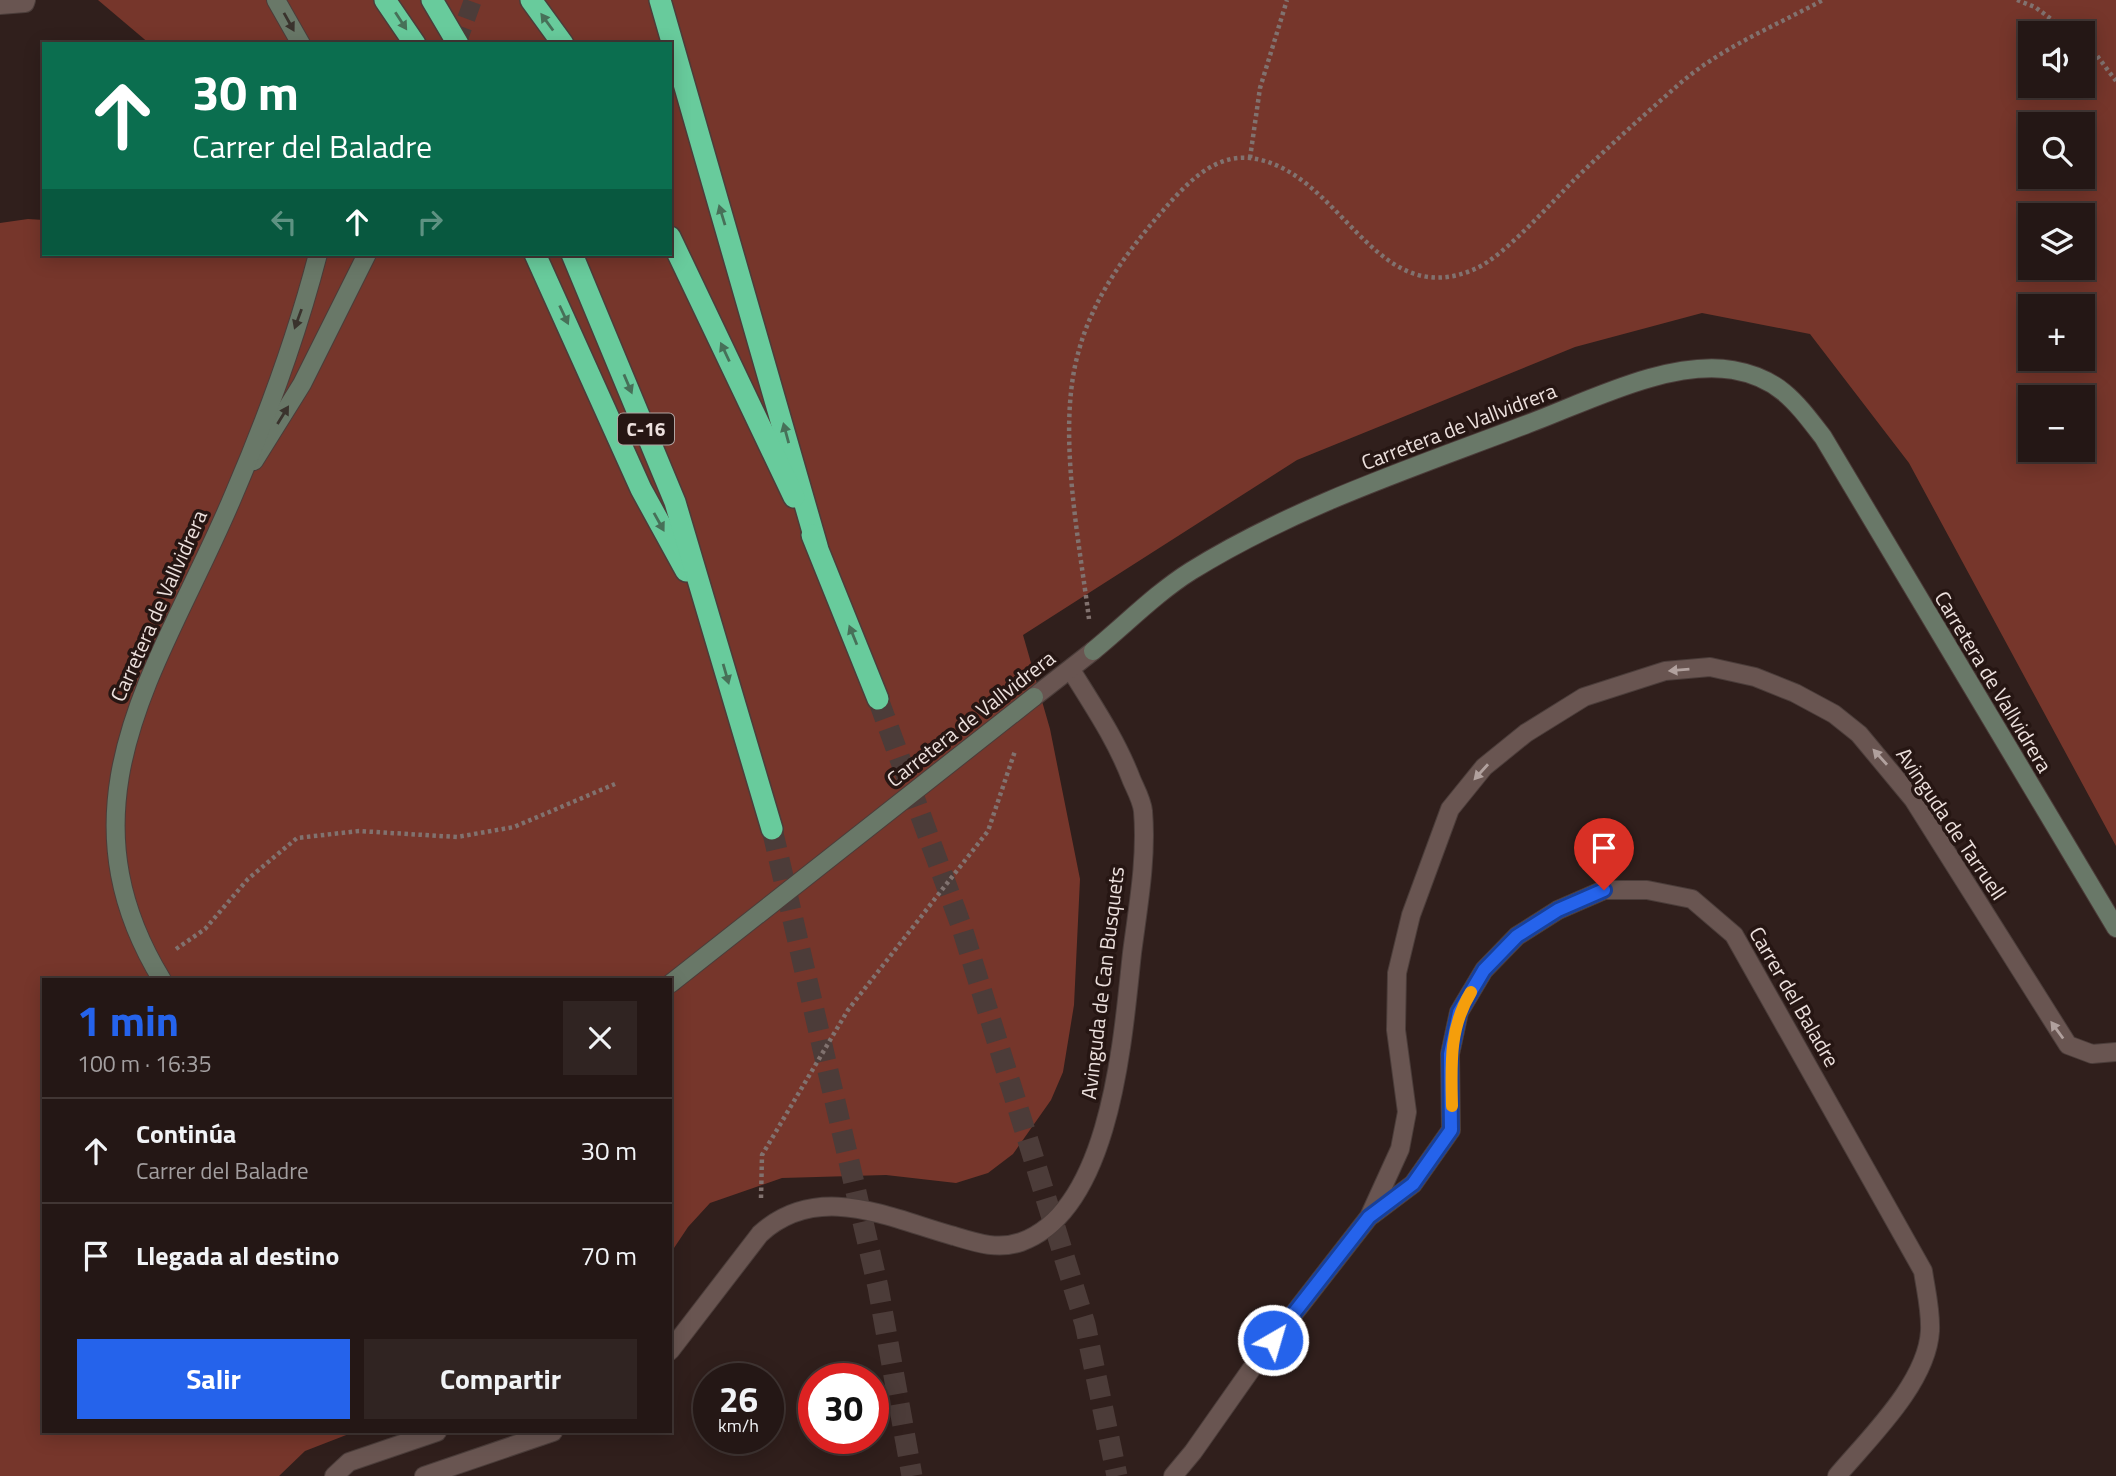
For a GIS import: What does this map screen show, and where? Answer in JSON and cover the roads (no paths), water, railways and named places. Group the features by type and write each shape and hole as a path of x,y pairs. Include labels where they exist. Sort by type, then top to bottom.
{"highway":[{"path":"385,0 414,42"},
{"path":"432,0 457,42"},
{"path":"531,0 562,42"},
{"path":"660,0 817,546"},
{"path":"672,241 817,546 878,699"},
{"path":"536,256 642,489 707,609"},
{"name":"C-16","path":"573,256 675,502 772,829"}],"main road":[{"path":"276,0 300,42"},
{"name":"Carretera de Vallvidrera","path":"157,972 125,899 118,869 118,785 125,743 144,685 234,494 307,294 317,256"},
{"name":"Carretera de Vallvidrera","path":"234,494 302,384 366,256"},
{"name":"Carretera de Vallvidrera","path":"1093,651 1189,572 1257,534 1322,504 1641,382 1705,369 1755,375 1794,399 1822,438 2116,928"},
{"name":"Carretera de Vallvidrera","path":"672,982 1034,697"}],"street":[{"path":"0,5 25,3 26,0"},
{"name":"Carretera de Vallvidrera","path":"1034,697 1093,651"},
{"name":"Avinguda de Tarruell","path":"1173,1476 1257,1361 1369,1217 1400,1149 1407,1112 1396,1030 1397,973 1411,915 1450,809 1484,767 1526,733 1584,697 1665,671 1710,667 1755,677 1795,692 1834,714 1859,734 1913,799 2068,1045 2092,1054 2116,1052"},
{"name":"Avinguda de Can Busquets","path":"672,1348 760,1234 777,1218 806,1208 844,1207 867,1210 981,1244 1005,1247 1043,1232 1066,1209 1088,1169 1107,1123 1123,1037 1141,877 1143,808 1119,745 1070,670"},
{"name":"Carrer del Baladre","path":"1369,1217 1413,1184 1451,1130 1450,1054 1459,1012 1484,970 1517,936 1558,910 1604,890 1647,890 1692,899 1734,935 1923,1271 1930,1333 1920,1367 1891,1413 1837,1476"},
{"path":"334,1476 349,1462 425,1433"},
{"path":"424,1476 550,1433"}],"tunnel":[{"path":"458,42 473,0"},
{"path":"878,699 962,928 1085,1324 1117,1476"},
{"path":"772,829 878,1287 912,1476"}]}
